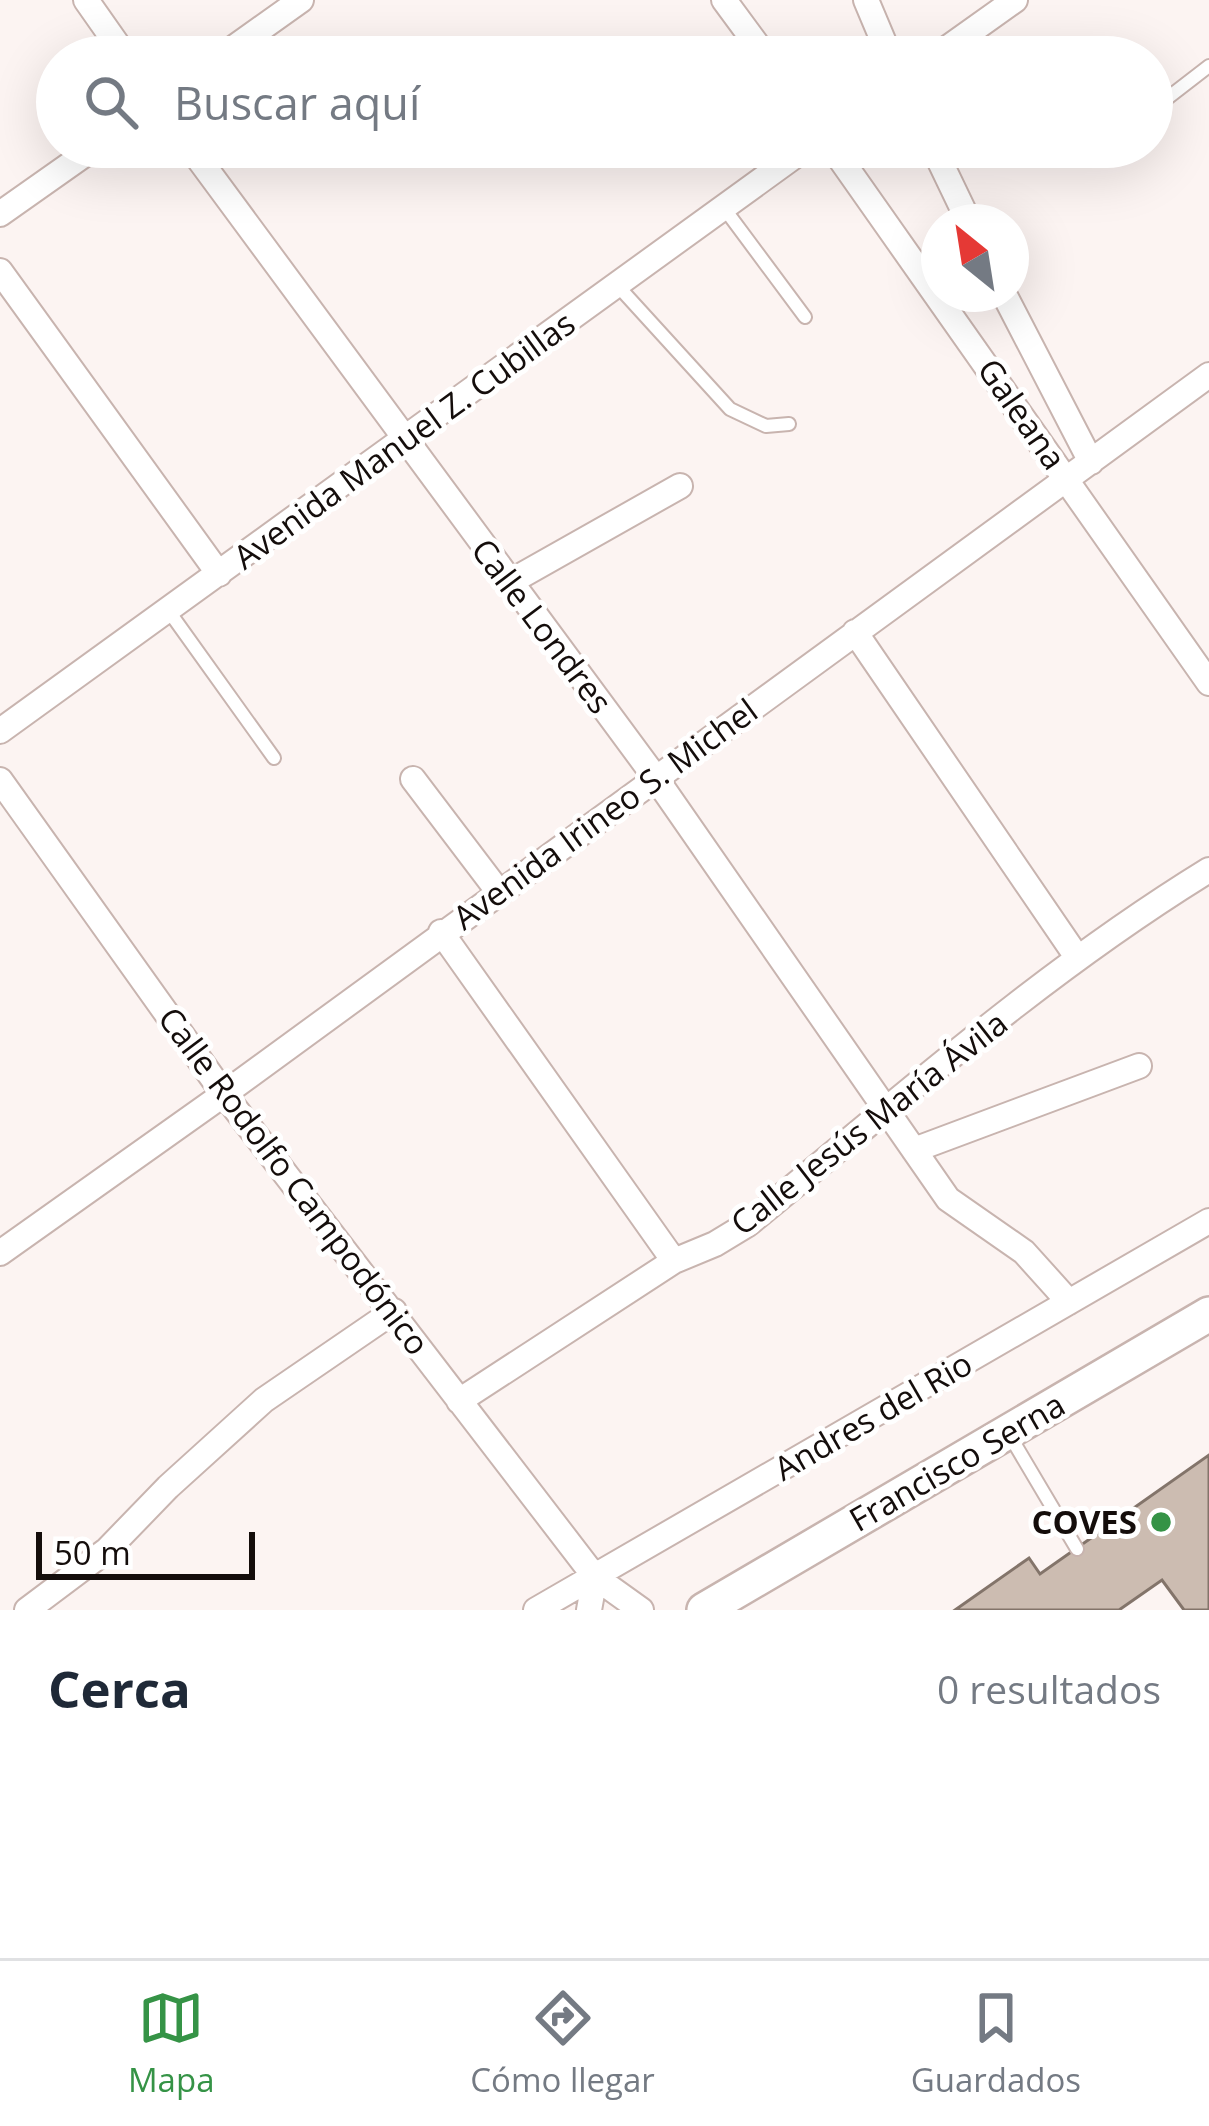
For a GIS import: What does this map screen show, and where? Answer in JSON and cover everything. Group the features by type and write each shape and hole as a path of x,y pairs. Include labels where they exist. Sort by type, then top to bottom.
{"main road":[{"name":"Francisco Serna","path":"704,1610 1209,1313"}],"street":[{"path":"86,0 111,36"},
{"path":"250,36 301,0"},
{"path":"724,0 751,36"},
{"path":"866,0 881,36"},
{"path":"964,36 1015,0"},
{"path":"0,214 65,168"},
{"name":"Calle Londres","path":"205,168 655,777 948,1199 1024,1252 1069,1302"},
{"name":"Avenida Manuel Z. Cubillas","path":"0,731 778,168"},
{"name":"Galeana","path":"847,168 1209,683"},
{"path":"943,168 960,204"},
{"path":"0,271 219,574"},
{"path":"1013,312 1091,462"},
{"name":"Avenida Irineo S. Michel","path":"0,1253 1209,375"},
{"path":"510,582 680,486"},
{"path":"855,632 1077,957"},
{"path":"413,778 498,891"},
{"name":"Calle Rodolfo Campodónico","path":"0,780 224,1094 595,1577 641,1610"},
{"name":"Calle Jesús María Ávila","path":"460,1401 674,1261 748,1224 1077,957 1209,870"},
{"path":"441,932 674,1261"},
{"path":"914,1150 1138,1066"},
{"name":"Andres del Rio","path":"536,1610 1209,1221"},
{"path":"27,1610 107,1550 264,1400 394,1311"},
{"path":"589,1610 595,1577"}],"lane":[{"path":"1173,94 1209,66"},
{"path":"724,208 805,316"},
{"path":"617,285 730,409 766,426 789,424"},
{"path":"168,610 274,758"},
{"path":"1008,1433 1077,1549"}],"building":[{"name":"COVES","path":"1209,1455 1209,1610 1184,1610 1162,1580 1119,1610 955,1610 1029,1558 1040,1574"}],"place":[{"name":"COVES","path":"1161,1522"}]}
